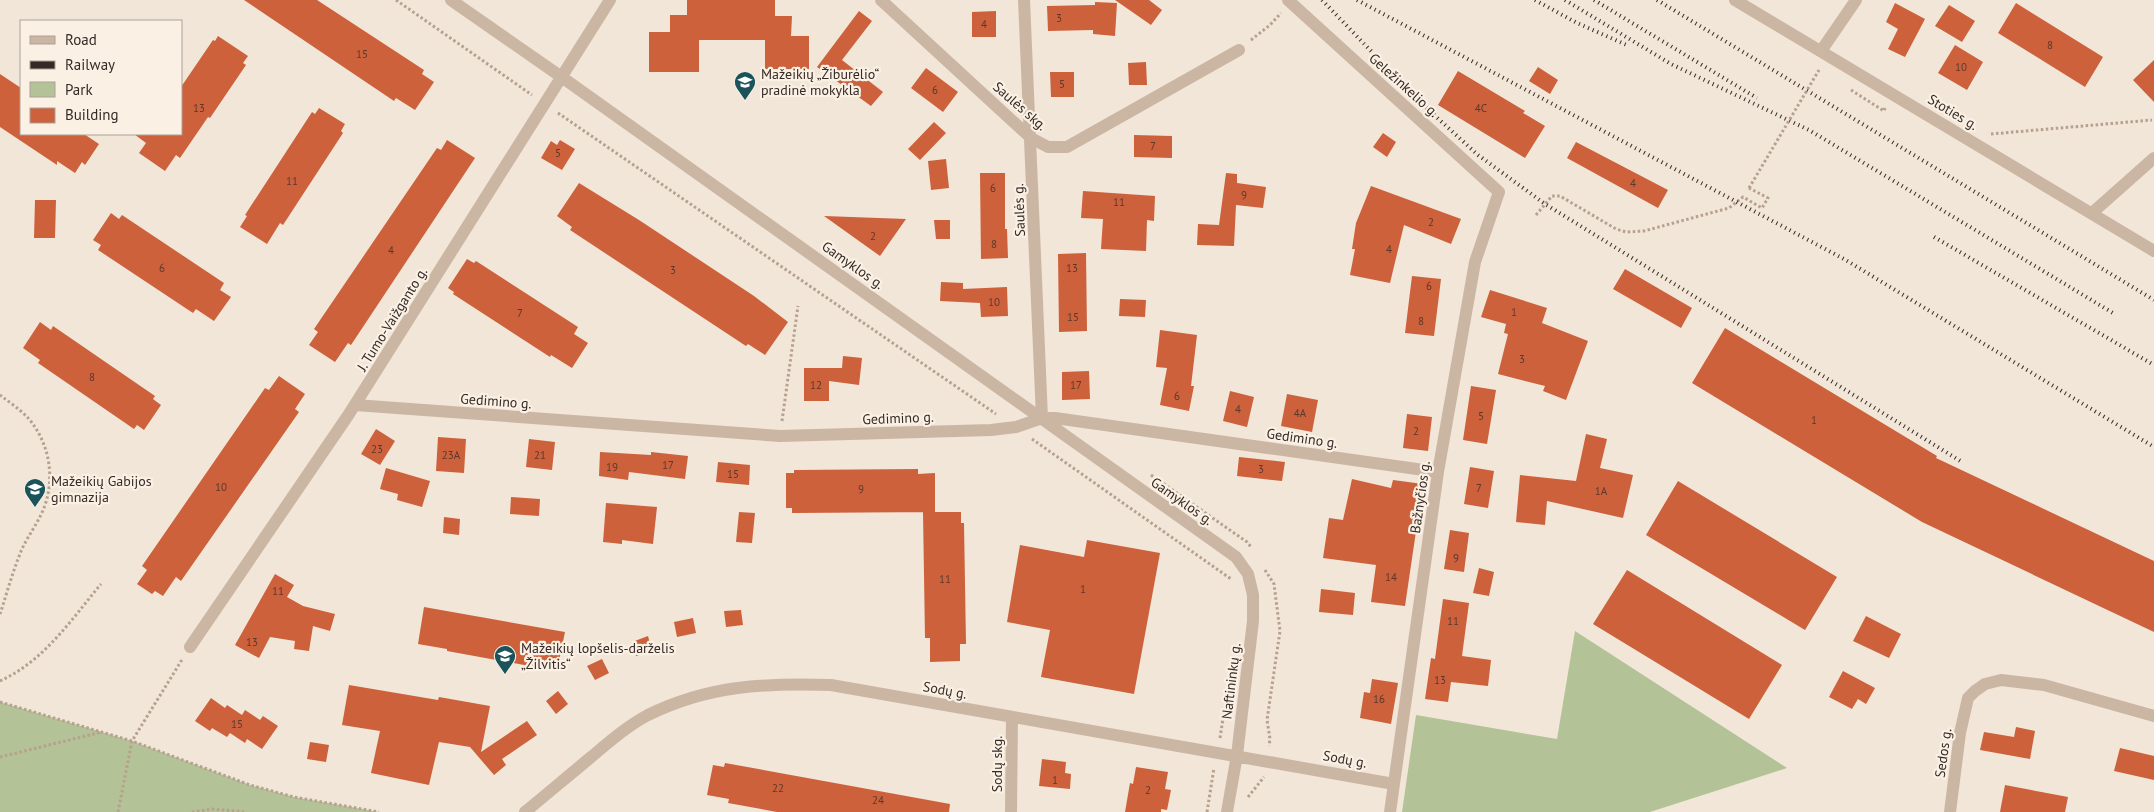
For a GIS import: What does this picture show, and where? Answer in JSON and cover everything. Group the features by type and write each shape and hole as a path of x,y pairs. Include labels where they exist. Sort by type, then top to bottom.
{"street":[{"name":"Gamyklos g.","path":"451,0 1236,557"},
{"name":"J. Tumo-Vaižganto g.","path":"190,647 355,405 563,78 610,0"},
{"name":"Saulės skg.","path":"881,0 1031,138 1048,147 1067,148 1239,50"},
{"name":"Saulės g.","path":"1024,0 1042,418"},
{"name":"Geležinkelio g.","path":"1288,0 1500,192"},
{"name":"Stoties g.","path":"1736,0 2154,251"},
{"path":"1821,51 1856,0"},
{"path":"2092,213 2154,158"},
{"name":"Bažnyčios g.","path":"1390,812 1438,472 1475,262 1500,192"},
{"name":"Gedimino g.","path":"355,405 780,436 1016,427 1042,418 1055,418 1438,472"},
{"name":"Naftininkų g.","path":"1227,812 1237,755 1253,621 1253,595 1248,574 1236,557"},
{"name":"Sedos g.","path":"1950,812 1960,733 1968,698 1986,684 2001,680 2044,685 2154,716"},
{"name":"Sodų g.","path":"525,812 618,735 647,716 708,692 745,686 790,684 831,685 1267,760 1394,784"},
{"name":"Sodų skg.","path":"1011,812 1012,717"}],"path":[{"path":"396,0 1016,427 1232,579 1234,587"},
{"path":"1239,50 1270,25"},
{"path":"1536,215 1552,196 1560,196 1616,229 1626,232 1644,231 1728,208 1743,197 1762,208 1768,198 1749,188 1819,70"},
{"path":"1964,136 2152,120"},
{"path":"780,436 798,306"},
{"path":"0,394 28,418 36,429 48,456 50,484 44,507 21,552 0,614"},
{"path":"1145,471 1247,542 1253,551"},
{"path":"1247,803 1248,794 1264,780 1270,739 1267,720 1280,631 1274,584 1263,567"},
{"path":"0,681 9,677 46,650 101,584"},
{"path":"118,812 132,741 190,647"},
{"path":"0,702 132,741 250,785 294,797 379,812"},
{"path":"1207,812 1226,704"},
{"path":"0,758 102,732"},
{"path":"192,812 212,809 245,812"}],"green space":[{"path":"1575,631 1787,768 1650,812 1402,812 1416,715 1557,739"},
{"path":"0,702 132,741 250,785 294,797 379,812 0,812"}],"building":[{"path":"244,0 317,0 424,70 422,74 434,82 415,110 396,98 394,101"},
{"path":"687,0 775,0 775,16 792,16 791,36 809,36 809,69 765,69 765,40 699,40 699,72 649,72 649,32 670,32 670,15 687,15"},
{"path":"1115,0 1149,0 1162,10 1151,25"},
{"path":"1095,2 1117,3 1115,36 1093,34 1093,30 1048,31 1047,6 1095,5"},
{"path":"1895,3 1925,19 1905,57 1888,49 1898,29 1886,22"},
{"path":"2016,3 2103,57 2085,87 1998,33"},
{"path":"1949,5 1975,21 1962,42 1935,26"},
{"path":"859,11 872,21 842,60 883,92 871,106 817,67"},
{"path":"996,11 996,37 972,37 972,12"},
{"path":"218,36 248,56 243,63 246,65 180,158 176,155 165,171 139,153 146,143 135,135 182,135 182,86 213,40 215,41"},
{"path":"1955,45 1983,62 1967,90 1938,73"},
{"path":"2154,60 2154,102 2133,80"},
{"path":"1146,62 1147,85 1129,85 1128,63"},
{"path":"1538,67 1558,80 1550,94 1529,81"},
{"path":"926,68 958,92 943,112 911,88"},
{"path":"1458,71 1525,111 1523,113 1545,126 1525,158 1438,105"},
{"path":"1050,72 1074,72 1074,97 1051,97"},
{"path":"0,74 20,87 20,135 86,135 99,144 85,165 82,162 75,173 57,161 57,165 0,127"},
{"path":"319,108 345,124 341,131 343,133 283,225 280,223 267,244 240,227 247,216 245,215 312,112 315,114"},
{"path":"934,122 946,133 920,160 908,149"},
{"path":"1383,133 1396,142 1387,157 1373,147"},
{"path":"1134,135 1172,136 1172,158 1134,157"},
{"path":"447,140 475,158 351,345 348,343 335,362 309,345 318,332 314,329 437,148 441,150"},
{"path":"560,140 575,149 562,170 541,158 551,141 557,145"},
{"path":"1576,142 1668,190 1658,208 1567,158"},
{"path":"946,159 949,188 931,190 928,161"},
{"path":"980,173 1005,173 1005,229 1007,229 1008,258 981,259"},
{"path":"1226,173 1237,174 1237,183 1266,187 1263,208 1236,205 1234,246 1197,245 1198,224 1219,225"},
{"path":"579,183 754,296 788,322 765,355 748,344 746,346 570,230 572,227 557,216"},
{"path":"1371,186 1461,219 1451,244 1404,225 1390,283 1350,275 1355,249 1352,249 1356,223"},
{"path":"1083,191 1155,196 1154,221 1147,220 1146,251 1101,249 1103,219 1081,218"},
{"path":"35,200 56,200 55,238 34,238"},
{"path":"111,213 119,219 122,215 224,283 220,290 231,297 214,321 196,309 193,313 98,250 101,245 93,240"},
{"path":"824,216 906,219 880,256"},
{"path":"934,220 950,220 950,239 936,239"},
{"path":"1086,253 1087,331 1059,332 1058,254"},
{"path":"467,259 474,263 476,261 578,327 574,334 588,343 572,368 551,355 550,357 453,294 454,292 448,288"},
{"path":"1625,269 1692,308 1681,328 1613,289"},
{"path":"1412,276 1441,279 1434,336 1405,333"},
{"path":"941,282 963,283 963,289 1007,287 1008,316 981,317 980,303 940,301"},
{"path":"1490,290 1547,308 1542,323 1588,341 1566,400 1543,391 1545,386 1498,374 1508,334 1504,333 1506,324 1481,317"},
{"path":"1120,299 1146,300 1145,317 1119,316"},
{"path":"40,322 51,330 53,326 155,396 153,399 161,405 144,430 137,425 134,429 38,363 40,360 23,348"},
{"path":"1725,328 1937,456 1936,458 2154,561 2154,632 1922,522 1692,383"},
{"path":"1160,330 1197,335 1191,386 1194,386 1189,411 1160,405 1167,368 1156,367"},
{"path":"843,356 862,358 859,385 829,381 829,401 804,401 804,368 842,368"},
{"path":"1089,371 1090,399 1062,400 1062,372"},
{"path":"279,376 305,394 295,409 299,412 181,581 176,577 163,596 155,591 152,594 137,584 147,570 142,566 265,388 269,390"},
{"path":"1471,386 1496,390 1487,444 1463,440"},
{"path":"1230,391 1254,397 1247,427 1223,421"},
{"path":"1287,394 1318,400 1312,432 1281,426"},
{"path":"1407,414 1432,417 1428,451 1403,448"},
{"path":"376,429 395,441 380,465 361,454"},
{"path":"1586,434 1607,439 1600,468 1633,475 1623,518 1547,501 1545,525 1516,522 1520,475 1576,481"},
{"path":"438,437 466,439 464,473 436,471"},
{"path":"529,439 555,442 552,470 526,467"},
{"path":"600,452 651,455 651,452 688,456 685,479 629,472 628,480 599,476"},
{"path":"1239,457 1285,462 1282,481 1237,476"},
{"path":"718,462 750,465 749,485 716,482"},
{"path":"1470,467 1494,471 1488,508 1464,504"},
{"path":"386,468 430,481 422,507 397,500 398,494 380,489"},
{"path":"918,469 918,474 935,473 935,512 792,513 792,508 786,508 786,473 794,473 794,470"},
{"path":"1352,479 1391,488 1393,480 1423,484 1405,606 1371,602 1376,565 1323,558 1329,518 1343,520"},
{"path":"1678,481 1837,577 1805,630 1646,535"},
{"path":"511,497 540,499 539,516 510,514"},
{"path":"606,503 657,507 653,544 622,540 622,544 603,542"},
{"path":"739,512 755,513 752,543 736,542"},
{"path":"923,512 961,512 961,523 964,523 966,644 960,644 960,661 930,662 930,638 925,638"},
{"path":"444,517 460,519 459,535 443,533"},
{"path":"1450,530 1469,533 1464,572 1444,569"},
{"path":"1087,540 1160,553 1134,694 1041,677 1050,630 1007,622 1020,545 1084,557"},
{"path":"1479,568 1494,572 1489,596 1473,593"},
{"path":"1627,570 1782,665 1749,719 1593,624"},
{"path":"275,574 294,585 287,597 303,606 335,614 330,631 313,626 309,651 294,649 295,641 270,637 259,658 235,645"},
{"path":"1321,589 1355,593 1353,615 1319,612"},
{"path":"1443,599 1469,603 1462,656 1491,660 1488,686 1451,682 1448,702 1425,699 1431,658 1435,659"},
{"path":"424,607 565,632 557,671 418,644"},
{"path":"741,610 743,625 726,627 724,611"},
{"path":"1866,616 1901,634 1889,658 1853,641"},
{"path":"693,618 696,633 677,637 674,622"},
{"path":"648,636 652,651 636,656 632,642"},
{"path":"602,659 609,673 595,680 587,666"},
{"path":"1843,671 1875,688 1866,704 1858,699 1852,709 1829,697"},
{"path":"1372,679 1398,683 1391,724 1360,718 1364,692 1370,693"},
{"path":"349,685 438,700 439,697 490,706 481,752 527,721 537,735 502,759 506,765 494,775 470,747 439,742 429,785 371,773 380,731 342,725"},
{"path":"558,691 568,704 556,714 546,701"},
{"path":"211,698 225,708 227,705 242,715 245,710 260,720 263,716 278,726 262,749 247,739 245,743 230,733 227,737 212,728 210,731 195,721"},
{"path":"2016,727 2035,731 2030,759 1980,750 1984,732 2014,737"},
{"path":"310,742 329,745 326,762 307,759"},
{"path":"2120,748 2154,756 2154,780 2114,771"},
{"path":"1042,759 1066,762 1065,773 1071,774 1070,789 1039,786"},
{"path":"725,763 950,804 949,812 777,812 728,803 729,799 707,795 713,765 724,767"},
{"path":"1136,767 1168,772 1165,789 1171,790 1167,810 1161,809 1161,812 1125,812 1130,783 1133,784"},
{"path":"2005,785 2068,797 2065,812 2000,812"}],"railway":[{"path":"1322,0 1420,102 1478,155 1545,204 1962,462"},
{"path":"1357,0 1844,259 2154,447"},
{"path":"1535,0 1577,23 1629,46"},
{"path":"1565,0 1671,64 1809,130 2113,313"},
{"path":"1594,0 1757,98"},
{"path":"1657,0 2154,300"},
{"path":"1934,237 2154,365"}],"place":[{"name":"Mažeikių „Žiburėlio“ pradinė mokykla","path":"745,101"},
{"name":"Mažeikių Gabijos gimnazija","path":"35,508"},
{"name":"Mažeikių lopšelis-darželis „Žilvitis“","path":"505,675"}]}
